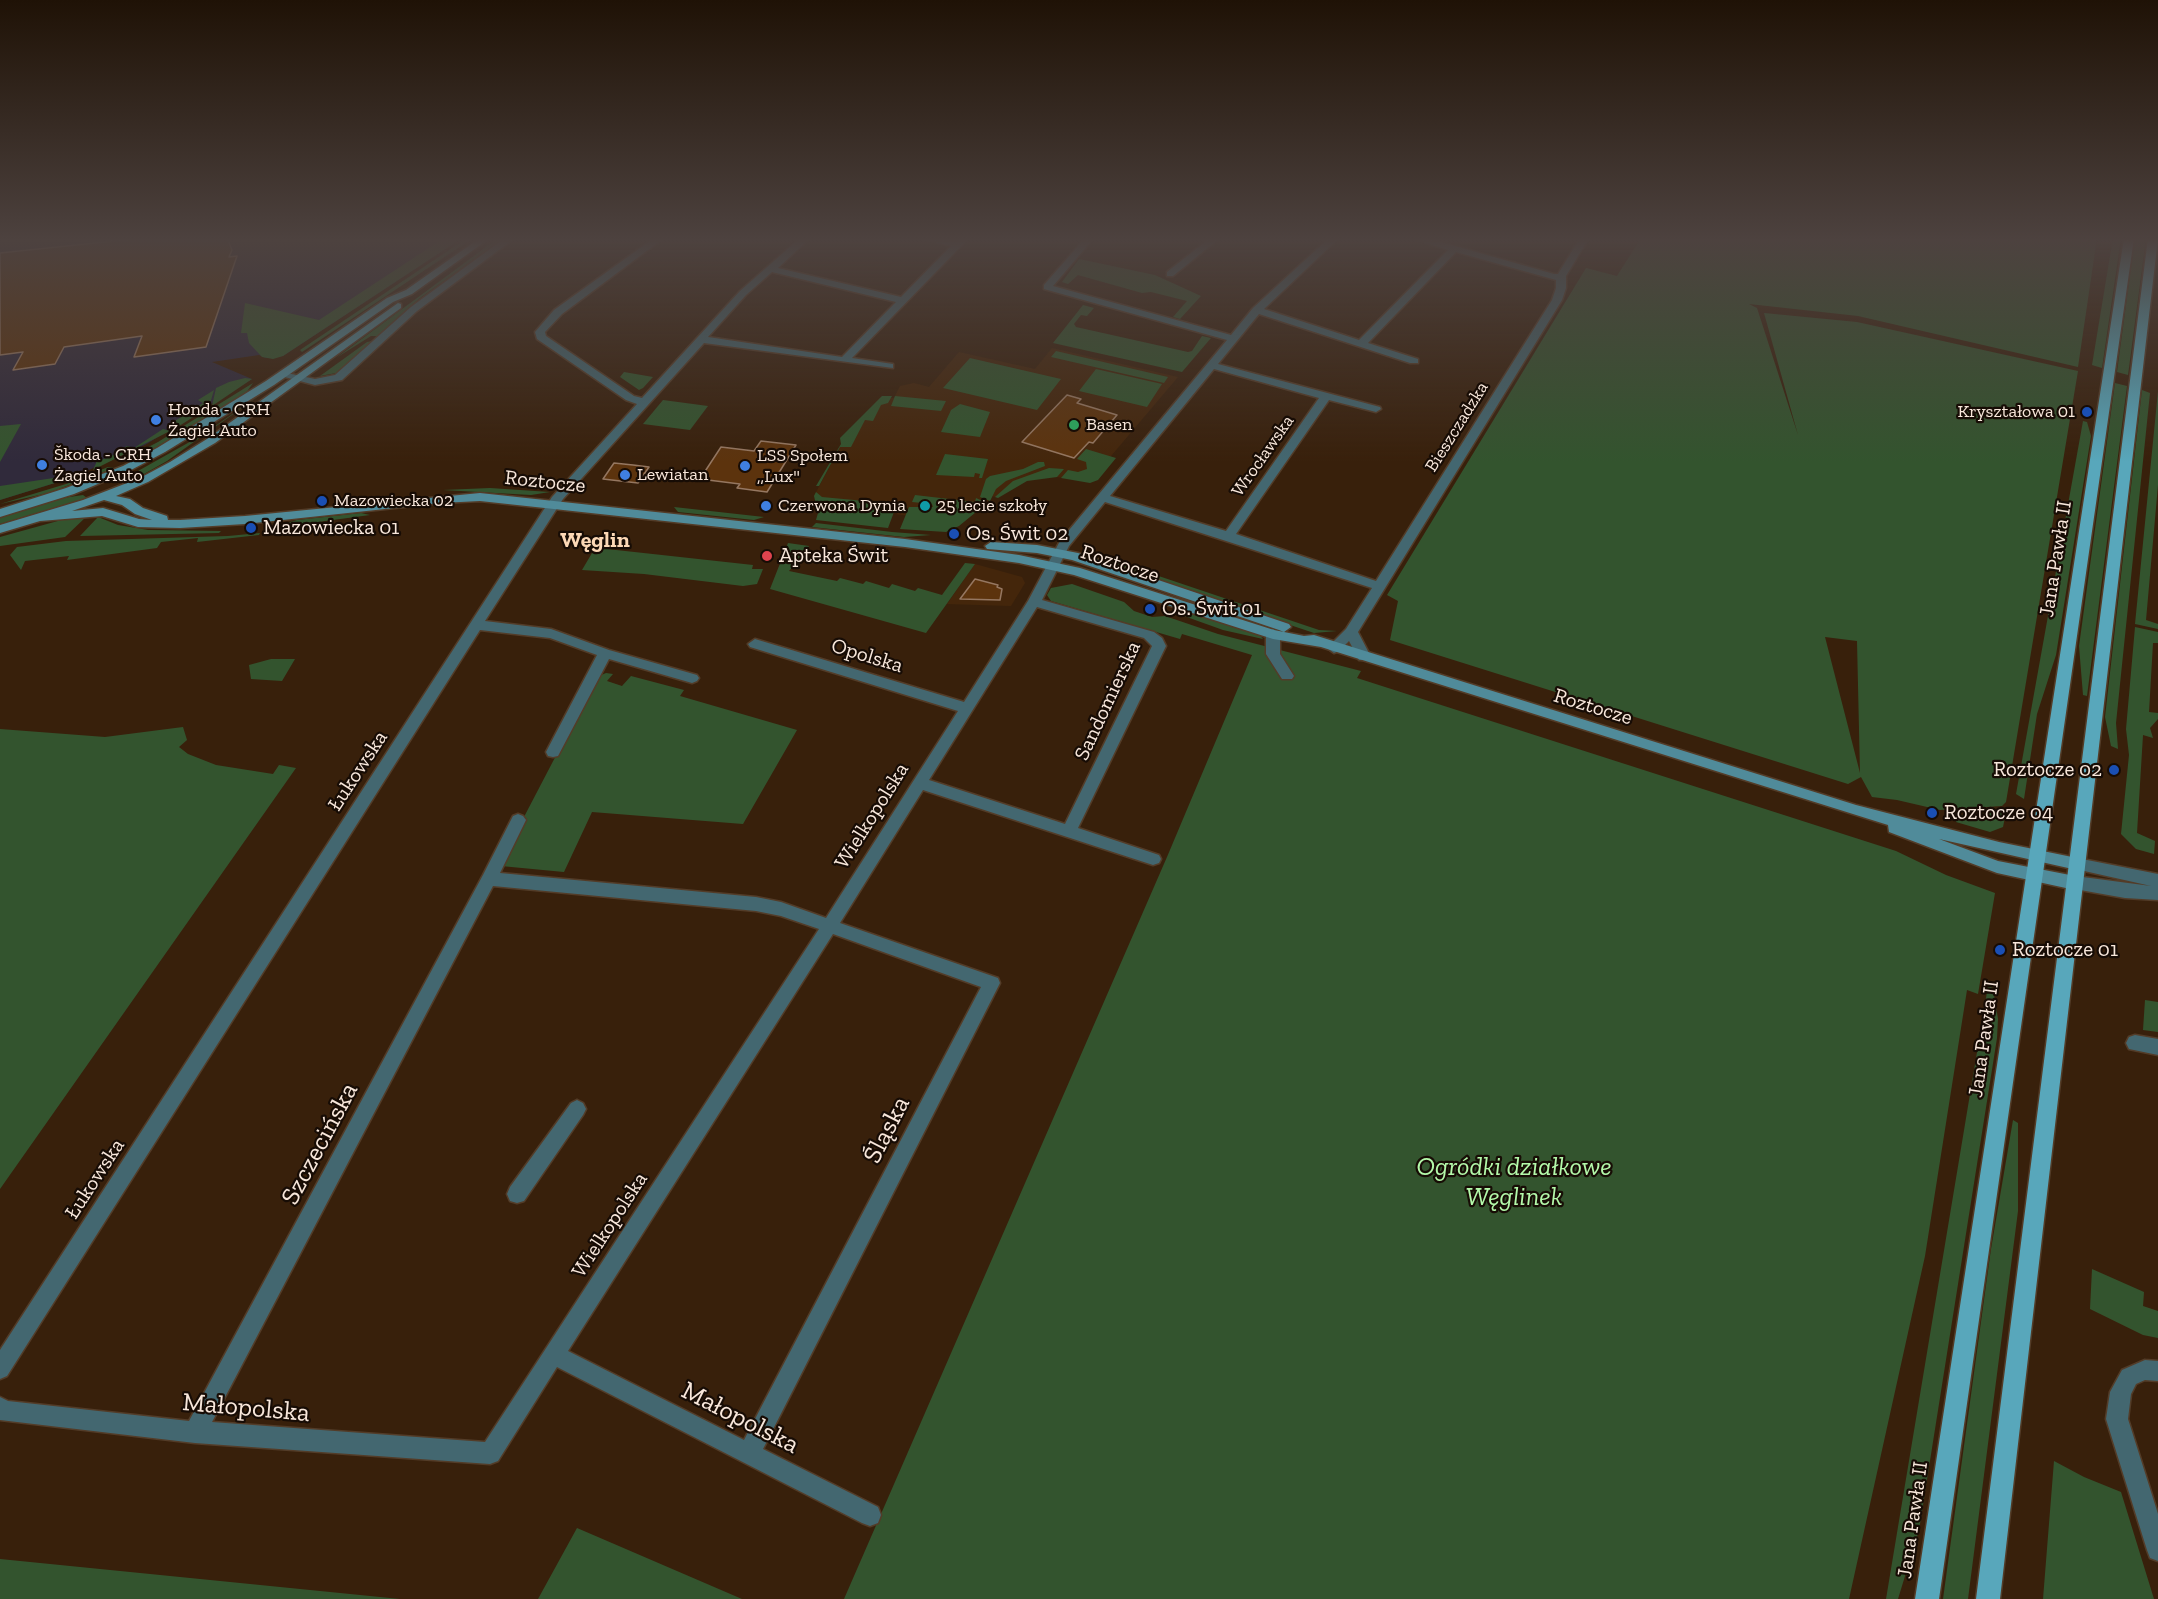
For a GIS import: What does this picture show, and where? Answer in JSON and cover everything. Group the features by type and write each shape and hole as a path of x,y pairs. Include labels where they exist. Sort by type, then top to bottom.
{"main road":[{"name":"Jana Pawła II","path":"1927,1599 2118,313"},
{"path":"1988,1599 2144,313"}],"street":[{"name":"Roztocze","path":"0,513 70,491 127,468 182,438 282,375 372,313"},
{"path":"103,497 144,480 193,453 300,379 390,313"},
{"path":"282,375 321,382 338,378 410,313"},
{"path":"557,313 540,332 541,337 630,398 642,402"},
{"name":"Łukowska","path":"0,1369 555,503 595,454 725,313"},
{"path":"844,360 890,313"},
{"path":"1140,313 1232,338"},
{"name":"Wielkopolska","path":"490,1453 920,783 1034,602 1056,559 1102,498 1255,313"},
{"path":"1265,313 1414,361"},
{"path":"1360,344 1391,313"},
{"name":"Bieszczadzka","path":"1334,648 1351,632 1549,313"},
{"path":"700,339 889,366"},
{"name":"Wrocławska","path":"1210,365 1376,409"},
{"name":"Wrocławska","path":"1229,536 1326,396"},
{"path":"102,512 103,497 127,468"},
{"path":"126,502 144,480"},
{"name":"Roztocze","path":"70,491 126,502 151,515 180,524"},
{"name":"Roztocze","path":"0,529 42,518 103,497"},
{"name":"Roztocze","path":"42,518 102,512 138,523 180,524 244,520 441,498 489,497 1102,565 1284,627 1334,648 1856,811 1997,867 2077,864"},
{"path":"1102,498 1229,536 1379,586"},
{"name":"Roztocze","path":"1056,559 1085,573 1273,634 1318,642"},
{"name":"Sandomierska","path":"1034,602 1149,635 1157,640 1159,646 1069,831"},
{"path":"478,625 551,634 605,653 692,678"},
{"path":"1351,632 1364,657"},
{"path":"1273,634 1273,654 1287,676"},
{"name":"Opolska","path":"755,645 966,708"},
{"path":"553,752 605,653"},
{"path":"920,783 1153,858"},
{"name":"Szczecińska","path":"195,1432 489,879 518,820"},
{"path":"2077,864 2158,881"},
{"name":"Roztocze","path":"2036,866 2075,883"},
{"path":"489,879 756,904 781,909 829,926"},
{"path":"2075,883 2125,891 2158,893"},
{"name":"Śląska","path":"749,1453 992,983 829,926"},
{"path":"2135,1043 2158,1047"},
{"path":"517,1194 577,1109"},
{"name":"Małopolska","path":"553,1354 870,1515"},
{"path":"2158,1371 2145,1371 2128,1377 2121,1392 2117,1419 2158,1550"},
{"name":"Małopolska","path":"0,1408 3,1412 195,1432 490,1453"}],"shaded area":[{"path":"0,313 349,313 283,356 266,358 259,355 212,362 252,379 145,445 71,478 0,500"},
{"path":"1052,348 1178,377 1089,482 1050,476 1038,477 1018,483 996,497 991,496 989,500 955,521 824,506 814,496 848,432 881,397 894,398 900,386 914,383 929,387 959,352 1035,369"},
{"path":"975,564 1022,577 1025,583 1011,606 947,604"}],"green space":[{"path":"244,313 287,313 319,320 330,313 349,313 283,356 273,359 262,357 249,343 247,333 241,333"},
{"path":"356,313 361,313 302,352 300,350"},
{"path":"397,313 403,313 377,336 371,336 336,358"},
{"path":"1077,313 1090,313 1087,316 1081,315 1074,324 1076,327 1188,352 1192,351 1202,336 1211,338 1182,372 1053,343"},
{"path":"1177,313 1186,313 1180,319 1173,317"},
{"path":"1559,313 1758,313 1798,435 1764,313 1857,322 2078,371 2006,802 2002,806 1940,810 1872,797 1861,777 1848,784 1390,640 1398,601 1387,595","holes":["1825,637 1857,641 1860,773"]},
{"path":"1827,313 2086,313 2078,367 1858,316"},
{"path":"2101,313 2110,313 2102,368 2092,365"},
{"path":"2125,313 2136,313 2128,375 2117,372"},
{"path":"373,341 336,373 320,376 367,342"},
{"path":"1056,351 1168,377 1164,383 1051,357"},
{"path":"970,358 1061,379 1037,410 943,388"},
{"path":"1096,369 1162,384 1147,407 1079,391"},
{"path":"624,372 653,377 639,390 620,377"},
{"path":"245,378 252,379 212,406 216,388"},
{"path":"253,383 246,393 209,416 147,453 127,461 129,457 158,442"},
{"path":"2115,383 2127,386 2087,696 2083,695 2079,646"},
{"path":"273,386 167,461 144,474 138,471 202,435"},
{"path":"214,390 209,407 176,428 167,426 203,403 198,400"},
{"path":"2142,390 2150,393 2116,723 2118,749 2111,746 2105,717"},
{"path":"2158,391 2158,485 2146,620 2158,624 2158,629 2135,624"},
{"path":"882,396 892,396 888,403 881,405 873,421 865,420 851,447 840,447 819,486 816,486 841,444 840,438"},
{"path":"895,396 946,401 941,411 891,406"},
{"path":"663,400 708,406 690,430 643,424"},
{"path":"960,404 990,412 980,437 941,432 951,410"},
{"path":"2083,421 2087,422 2091,436 2056,655 2037,714 2024,799 2016,794"},
{"path":"21,424 0,462 0,426"},
{"path":"163,429 170,431 93,470 97,461 110,457 127,446 134,448"},
{"path":"1086,449 1116,458 1098,480 1090,483 1061,478 1068,470 1078,472 1087,469 1086,462 1077,459"},
{"path":"945,454 988,459 982,478 979,478 980,474 975,473 974,477 936,475"},
{"path":"1038,462 1044,462 1045,466 1006,481 996,489 990,501 980,497 986,479 990,476 1023,469"},
{"path":"108,467 114,468 48,493 0,504 66,484"},
{"path":"1049,468 1064,469 1057,477 1027,481 998,498 995,497 1013,481"},
{"path":"67,476 71,478 0,500 0,486"},
{"path":"490,488 550,492 531,495 443,490"},
{"path":"816,492 822,497 897,504 888,528 816,520 818,513 814,496"},
{"path":"83,495 87,498 0,524 0,518 63,498"},
{"path":"915,495 975,502 976,498 987,503 959,526 946,532 900,529 909,507 933,507 932,504 912,502"},
{"path":"674,507 764,517 754,520 678,512"},
{"path":"361,513 370,515 266,529 297,520"},
{"path":"87,516 65,537 0,546 0,537 65,519"},
{"path":"98,517 118,525 148,530 221,531 219,533 80,536"},
{"path":"816,523 931,535 904,537 812,527"},
{"path":"605,531 616,532 607,549 753,565 752,569 763,569 757,584 743,586 644,574 582,570"},
{"path":"260,533 259,535 197,542 198,538 161,542 157,548 67,560 69,556 25,561 21,570 10,555 17,547 66,541"},
{"path":"788,543 809,546 789,571 837,581 840,578 863,584 866,581 889,588 892,584 915,591 918,588 942,595 965,563 975,564 926,633 770,589"},
{"path":"1099,561 1120,563 1319,630 1337,631 1314,633"},
{"name":"Ogródki działkowe Węglinek","path":"1072,584 1124,602 1134,611 1152,617 1165,616 1218,634 1361,671 1357,678 1896,851 1946,875 1995,893 1978,994 1967,990 1925,1256 1849,1599 844,1599 1167,857 1252,655 1182,634 1180,639 1051,601 1047,595 1051,588"},
{"path":"1170,611 1199,616 1259,634 1263,639 1223,630"},
{"path":"2135,627 2158,632 2158,643 2153,643 2149,712 2158,713 2158,719 2150,728 2153,738 2143,735 2137,833 2155,841 2154,854 2136,849 2121,834 2129,755 2126,729"},
{"path":"271,659 295,659 282,681 251,679 249,665"},
{"path":"606,673 613,674 607,681 622,686 631,676 684,690 680,696 797,730 743,824 592,812 564,872 501,866 501,861 597,677"},
{"path":"183,727 187,740 179,747 188,754 216,765 273,774 279,765 296,768 0,1189 0,729 105,737"},
{"path":"2006,812 2003,827 1990,832 1956,822 1956,818 1950,816"},
{"path":"1988,986 1993,988 1998,1019 1997,1038 1919,1530 1898,1599 1886,1599"},
{"path":"2145,1000 2158,1002 2158,1032 2143,1030"},
{"path":"2013,1120 2018,1123 2018,1211 1968,1599 1943,1599 1991,1249"},
{"path":"2092,1269 2144,1292 2143,1306 2158,1311 2158,1338 2143,1335 2090,1309"},
{"path":"2054,1461 2084,1477 2121,1492 2154,1599 2043,1599"},
{"path":"577,1528 742,1599 538,1599"},
{"path":"0,1559 400,1599 0,1599"}],"building":[{"path":"0,313 218,313 206,347 134,357 142,336 64,347 55,364 13,370 23,352 0,355"},
{"name":"Basen","path":"1067,395 1081,399 1077,403 1117,415 1093,443 1089,442 1074,458 1022,442"},
{"name":"LSS Społem ,,Lux\"","path":"761,441 796,445 767,492 737,488 740,484 700,479 721,447 754,451"},
{"name":"Lewiatan","path":"614,463 649,467 638,483 603,479"},
{"path":"975,579 998,585 997,587 1002,589 1000,600 960,599"}],"place":[{"name":"Kryształowa 01","path":"2087,412"},
{"name":"Honda - CRH Żagiel Auto","path":"156,420"},
{"name":"Basen","path":"1074,425"},
{"name":"Škoda - CRH Żagiel Auto","path":"42,465"},
{"name":"LSS Społem ,,Lux\"","path":"745,466"},
{"name":"Lewiatan","path":"625,475"},
{"name":"Mazowiecka 02","path":"322,501"},
{"name":"Czerwona Dynia","path":"766,506"},
{"name":"25 lecie szkoły","path":"925,506"},
{"name":"Mazowiecka 01","path":"251,528"},
{"name":"Os. Świt 02","path":"954,534"},
{"name":"Apteka Świt","path":"767,556"},
{"name":"Os. Świt 01","path":"1150,609"},
{"name":"Roztocze 02","path":"2114,770"},
{"name":"Roztocze 04","path":"1932,813"},
{"name":"Roztocze 01","path":"2000,950"}],"district":[{"name":"Węglin","path":"595,541"}]}
